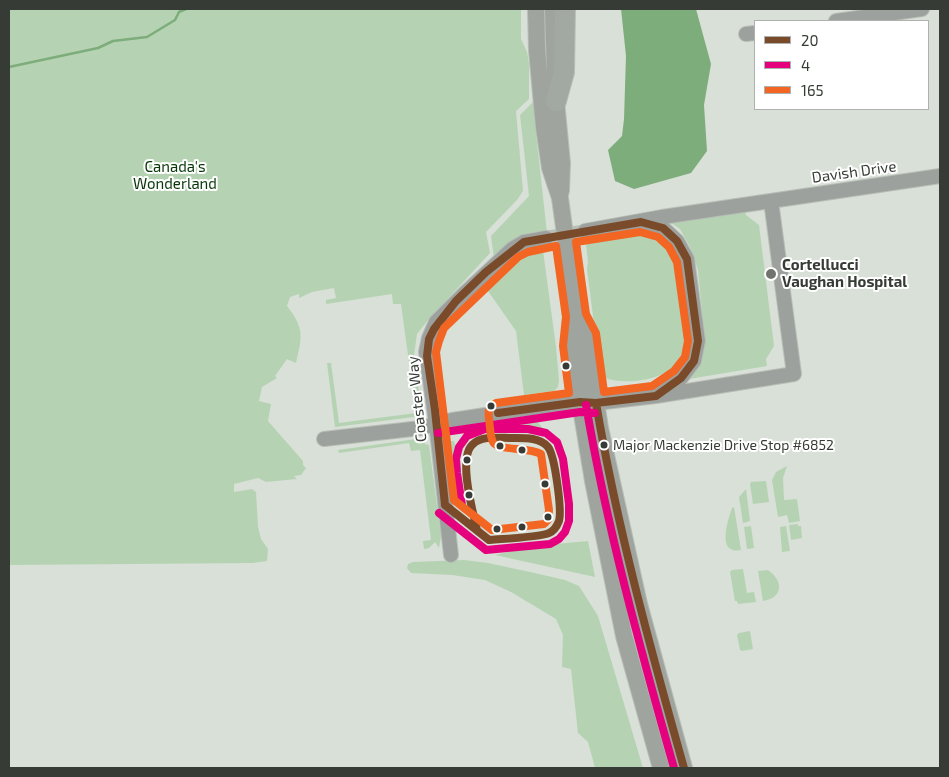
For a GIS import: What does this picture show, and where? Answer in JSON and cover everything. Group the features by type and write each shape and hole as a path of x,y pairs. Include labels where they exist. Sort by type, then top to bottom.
{"highway":[{"path":"556,101 564,72 565,9"}],"main road":[{"path":"536,9 537,50 544,127 550,168 560,198 576,317 573,346 609,473 638,604 684,768"},
{"path":"553,9 556,101 562,163 560,198"},
{"path":"588,403 624,636 661,768"}],"street":[{"path":"843,20 922,9"},
{"name":"Davish Drive","path":"641,222 662,217 940,176"},
{"path":"324,439 421,428 436,423 526,408 656,396 794,374 772,201"},
{"path":"585,231 641,222 663,228 677,241 686,259 698,341 694,361 682,378 656,396"},
{"name":"Coaster Way","path":"451,555 426,352 429,338 436,322 512,249 524,242 546,238"}],"green space":[{"name":"Canada's Wonderland","path":"9,9 521,9 521,39 527,52 529,63 529,99 516,111 523,191 517,200 486,232 490,253 417,334 414,355 422,416 335,427 327,363 331,363 339,423 416,413 401,304 393,304 392,294 326,304 326,300 336,298 334,288 312,292 299,298 299,294 290,297 287,306 297,321 301,340 296,363 287,359 275,376 277,378 262,387 259,401 271,404 268,421 303,461 303,465 306,468 301,475 294,476 297,479 266,482 258,478 234,484 234,492 252,489 256,492 258,527 261,539 268,549 267,561 253,563 9,565"},
{"path":"535,100 534,116 547,233 494,258 491,236 529,196 520,115"},
{"path":"744,208 746,215 759,225 774,346 766,359 767,366 689,379 701,359 705,343 698,270 690,247 680,229 667,220"},
{"path":"642,229 662,236 671,245 677,256 689,320 689,346 684,357 666,373 641,380 616,381 605,378 599,364 587,269 585,235"},
{"path":"542,243 559,380 558,387 554,391 524,395 516,331 488,291 488,285 517,255"},
{"path":"533,416 544,430 543,433 513,428 512,419"},
{"path":"486,422 489,425 453,430 452,427"},
{"path":"423,438 425,444 429,445 441,536 439,548 435,542 429,548 424,549 423,541 431,540 420,450 411,451 409,443 339,453 338,450"},
{"path":"450,441 454,441 455,444 463,513 459,509"},
{"path":"787,466 783,478 784,500 797,499 800,521 789,523 787,515 778,517 772,480 776,472"},
{"path":"766,481 769,502 753,504 751,482"},
{"path":"746,489 750,521 743,523 739,497"},
{"path":"734,507 741,550 733,550 728,547 726,542 726,528 732,508"},
{"path":"798,524 798,526 801,526 802,538 791,540 789,525"},
{"path":"751,526 754,548 747,549 744,527"},
{"path":"786,526 790,551 782,552 780,527"},
{"path":"588,541 595,577 495,555 534,546"},
{"path":"464,560 530,572 565,580 579,586 598,616 643,768 595,768 588,742 578,733 571,669 562,667 563,635 556,619 511,592 485,580 452,575 411,573 407,568 408,564 413,562"},
{"path":"743,569 747,593 754,592 756,602 738,604 735,601 730,572"},
{"path":"768,570 777,579 779,588 778,593 770,599 763,601 758,571"},
{"path":"750,631 753,649 742,651 740,650 737,635"}],"shaded area":[{"path":"621,9 696,9 711,64 704,105 707,151 691,173 634,189 615,181 608,150 622,136 624,119 626,56"}],"waterway":[{"path":"9,67 98,48 113,41 147,37 175,20 179,12 186,9"}],"tunnel":[{"path":"546,238 585,231"}],"transit line":[{"name":"20","path":"445,505 427,356 429,339 434,329 456,301 486,272 524,242 641,222 663,228 677,241 687,259 698,341 694,361 681,378 656,396 596,403 580,402 498,413"},
{"name":"165","path":"640,232 658,237 669,247 677,262 688,341 685,357 674,371 652,386 604,392 596,333 586,314 576,242 640,232"},
{"name":"165","path":"556,246 566,317 563,346 569,393 496,403 489,410 491,437 496,445 529,450 541,454 549,510 548,520 544,524 492,530 454,500 436,352 444,328 518,257 528,252 556,246"},
{"name":"20","path":"596,403 624,541 684,768"},
{"name":"4","path":"586,405 614,542 674,768"},
{"name":"4","path":"438,433 580,412 595,413"},
{"name":"4","path":"439,513 486,550 550,544 559,539 565,532 569,521 569,504 563,459 557,442 546,433 528,429 485,429 467,436 459,447 456,459 462,505"},
{"name":"20","path":"445,505 489,540 530,537 551,532 559,521 560,506 551,452 545,444 531,439 485,438 472,445 468,452 466,473 477,530"}],"place":[{"name":"Cortellucci Vaughan Hospital","path":"771,274"},
{"name":"Major Mackenzie Drive Stop #6852","path":"604,445"}]}
